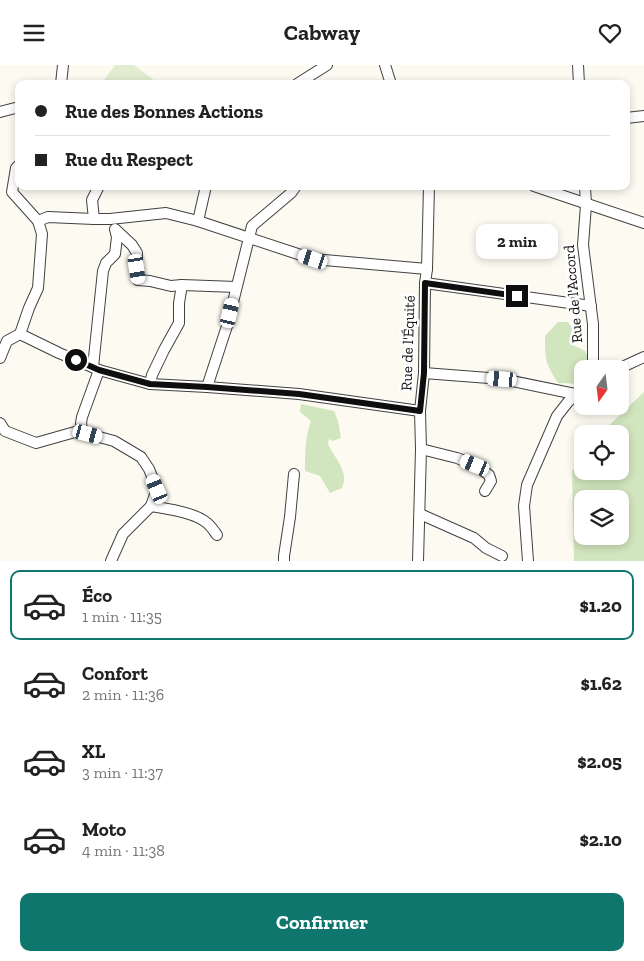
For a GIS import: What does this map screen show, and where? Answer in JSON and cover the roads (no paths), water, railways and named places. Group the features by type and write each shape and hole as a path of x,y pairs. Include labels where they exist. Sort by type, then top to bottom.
{"street":[{"path":"59,80 63,65"},
{"path":"303,80 327,65"},
{"path":"385,65 390,80"},
{"path":"578,65 579,80"},
{"path":"0,112 15,108"},
{"path":"630,118 644,116"},
{"path":"0,359 7,341 20,334 38,288 42,234 38,221 12,192 15,174"},
{"path":"94,219 92,200 97,190"},
{"path":"198,221 205,190"},
{"path":"207,387 227,326 252,226 294,190"},
{"name":"Rue de l'Équité","path":"418,561 421,449 420,411 424,373 429,190"},
{"path":"545,190 644,223"},
{"name":"Rue de l'Accord","path":"585,190 583,245 593,324 593,360"},
{"path":"38,221 48,217 110,219 166,213 198,221 313,259 427,269"},
{"path":"110,219 116,230 132,245 136,253 138,258 138,280 170,286 236,287"},
{"path":"111,561 123,534 151,506 157,489 149,469 141,457 114,441 88,434 82,430 82,417 96,368 103,271 106,263 115,254 116,230"},
{"path":"425,283 591,307"},
{"path":"150,384 152,375 179,323 179,303 182,285"},
{"path":"20,334 96,368 150,384 299,394 420,411"},
{"path":"629,364 644,357"},
{"path":"424,373 502,379 574,390"},
{"path":"528,561 524,506 527,485 557,416 574,397"},
{"path":"0,423 5,431 36,443 82,430"},
{"path":"421,449 457,458 475,465 489,475 491,481 485,491"},
{"path":"284,561 294,474"},
{"path":"151,506 174,510 200,518 217,535"},
{"path":"420,514 474,538 502,556"}]}
